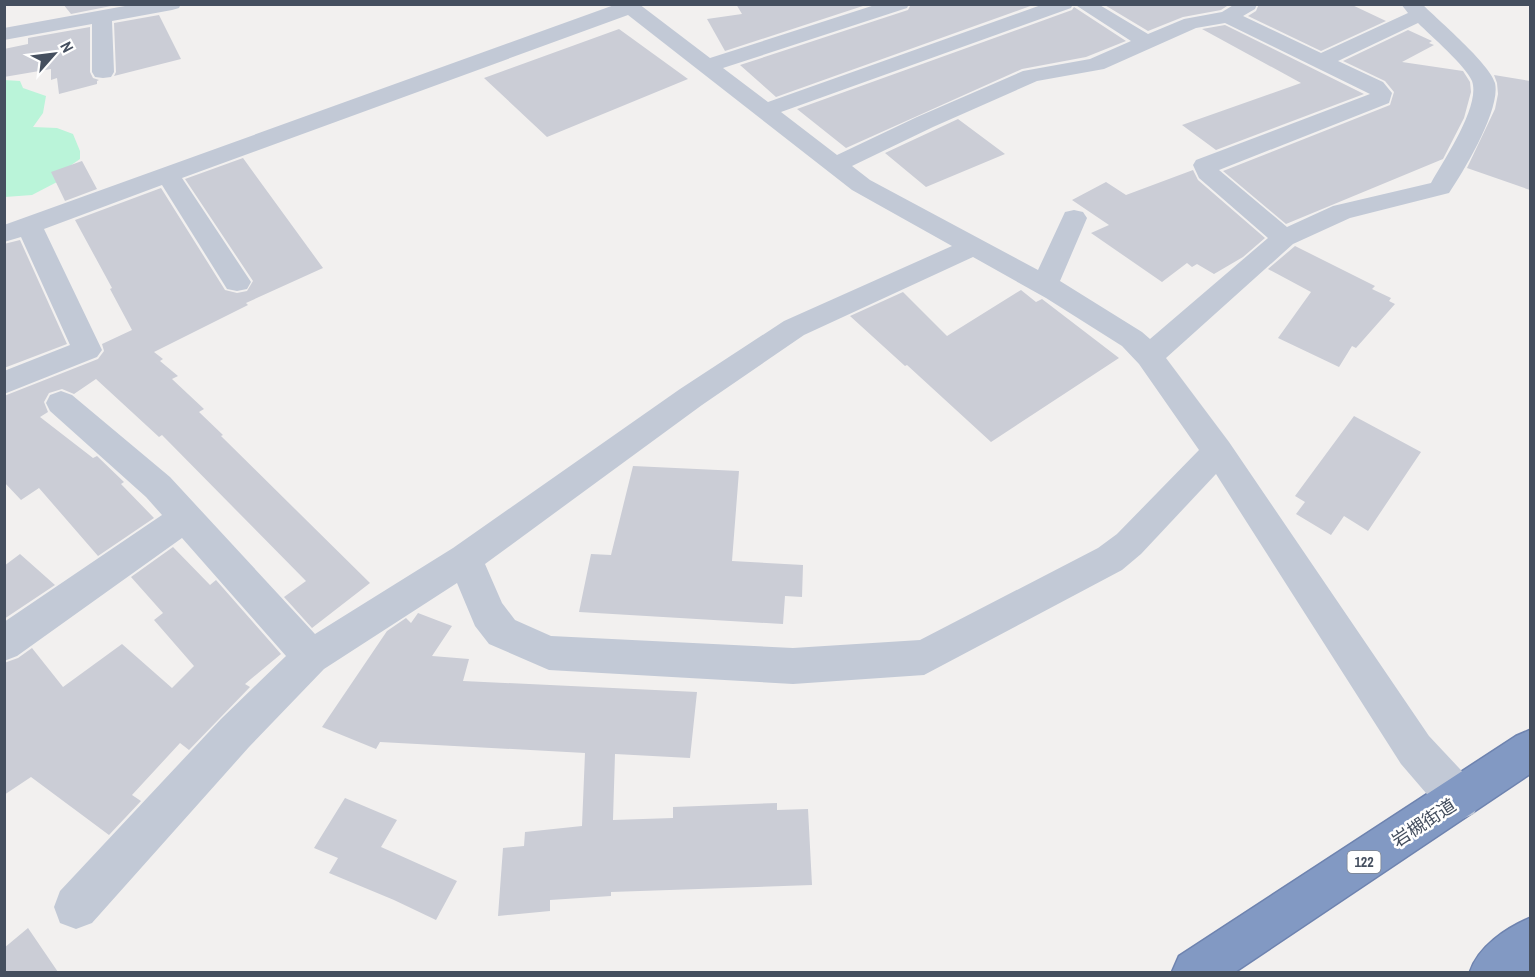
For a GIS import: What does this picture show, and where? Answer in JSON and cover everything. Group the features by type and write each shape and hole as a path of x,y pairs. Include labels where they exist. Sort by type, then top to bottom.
{"highway":[{"name":"岩槻街道","path":"1195,972 1530,750"},
{"path":"1493,972 1530,941"}],"street":[{"path":"7,40 102,17 172,4"},
{"path":"705,67 900,4"},
{"path":"764,111 1064,4"},
{"path":"1083,4 1147,42"},
{"path":"834,166 925,122 1031,76 1096,64 1191,23 1228,17 1249,4"},
{"path":"4,383 87,350 17,229 628,6 861,185 1045,285 1132,339 1149,356 1218,451 1415,750 1459,799"},
{"path":"1149,356 1284,238 1342,212 1440,188 1480,116 1484,83 1474,68 1415,10 1322,61"},
{"path":"102,17 103,72"},
{"path":"1228,17 1375,87 1381,93 1381,98 1205,165 1208,172 1284,238"},
{"path":"168,175 237,282"},
{"path":"1045,285 1074,218"},
{"path":"76,907 235,733 311,657 465,559 691,397 794,328 974,246"},
{"path":"61,403 158,487 311,657"},
{"path":"465,559 488,614 502,632 549,653 793,666 924,657 1110,559 1129,544 1218,451"},
{"path":"4,644 185,517"}],"green space":[{"path":"4,80 20,81 23,88 46,96 43,113 33,127 57,128 73,134 80,151 80,159 64,170 57,182 32,195 5,197"}],"building":[{"path":"63,4 121,4 71,14"},
{"path":"736,4 869,4 725,51 707,19 742,14"},
{"path":"911,4 1036,4 776,97 740,65 908,10"},
{"path":"1103,4 1230,4 1221,10 1183,17 1148,31"},
{"path":"1259,4 1350,4 1386,21 1321,51 1248,16 1256,11"},
{"path":"1074,7 1126,41 1086,57 1022,69 846,148 797,109 1072,10"},
{"path":"159,15 181,59 114,76 116,72 114,23"},
{"path":"1225,25 1364,94 1216,150 1182,125 1301,83 1202,29"},
{"path":"90,27 90,72 93,78 99,80 97,84 59,94 57,78 51,80 51,69 4,77 4,49 28,44 28,38"},
{"path":"619,29 688,79 547,137 484,78"},
{"path":"1408,30 1432,41 1429,43 1434,45 1402,62 1463,71 1470,82 1471,92 1464,118 1443,159 1286,224 1223,171 1390,105 1394,92 1385,81 1343,61"},
{"path":"1494,75 1530,81 1530,190 1467,168 1495,109 1498,94"},
{"path":"958,119 1005,154 926,187 885,153"},
{"path":"243,158 323,268 246,303 248,305 154,352 163,359 160,361 178,376 172,379 204,409 199,412 223,435 221,436 370,583 312,628 284,597 306,581 162,435 159,437 96,379 74,394 62,389 49,393 44,402 48,412 40,417 93,458 97,456 124,482 121,484 154,518 98,556 39,488 21,500 4,482 4,396 98,359 104,351 102,344 132,330 75,220 161,188 225,290 237,293 247,291 253,281 185,179"},
{"path":"82,161 97,189 65,201 51,172"},
{"path":"1193,170 1198,180 1265,238 1243,257 1214,274 1197,264 1192,267 1187,263 1162,282 1091,233 1109,225 1072,200 1106,182 1126,195"},
{"path":"20,240 67,344 4,368 4,244"},
{"path":"1295,246 1375,286 1372,289 1391,298 1389,301 1395,304 1356,348 1352,346 1339,367 1278,338 1311,292 1268,269"},
{"path":"1021,290 1036,302 1042,299 1119,358 991,442 850,316 903,292 947,336"},
{"path":"1354,416 1421,452 1368,531 1344,516 1331,535 1296,514 1305,502 1295,496"},
{"path":"633,466 739,471 732,561 803,565 802,597 785,596 783,624 579,612 591,554 611,555"},
{"path":"173,547 210,585 216,580 281,654 245,684 250,687 189,750 180,743 132,795 141,801 109,835 31,777 4,795 4,663 18,658 32,648 63,687 122,644 172,688 194,666 154,620 163,613 131,577"},
{"path":"20,554 55,585 4,619 4,566"},
{"path":"418,613 452,626 432,656 469,659 463,681 697,692 690,758 615,754 613,820 673,818 673,807 777,803 777,810 808,809 812,885 611,892 611,896 550,900 550,911 498,916 503,848 524,846 525,832 582,826 585,753 380,742 376,749 322,727 387,631 406,618 411,623"},
{"path":"345,798 397,820 381,847 457,881 436,920 329,873 338,858 314,848"},
{"path":"28,928 58,972 4,972 4,948"}]}
